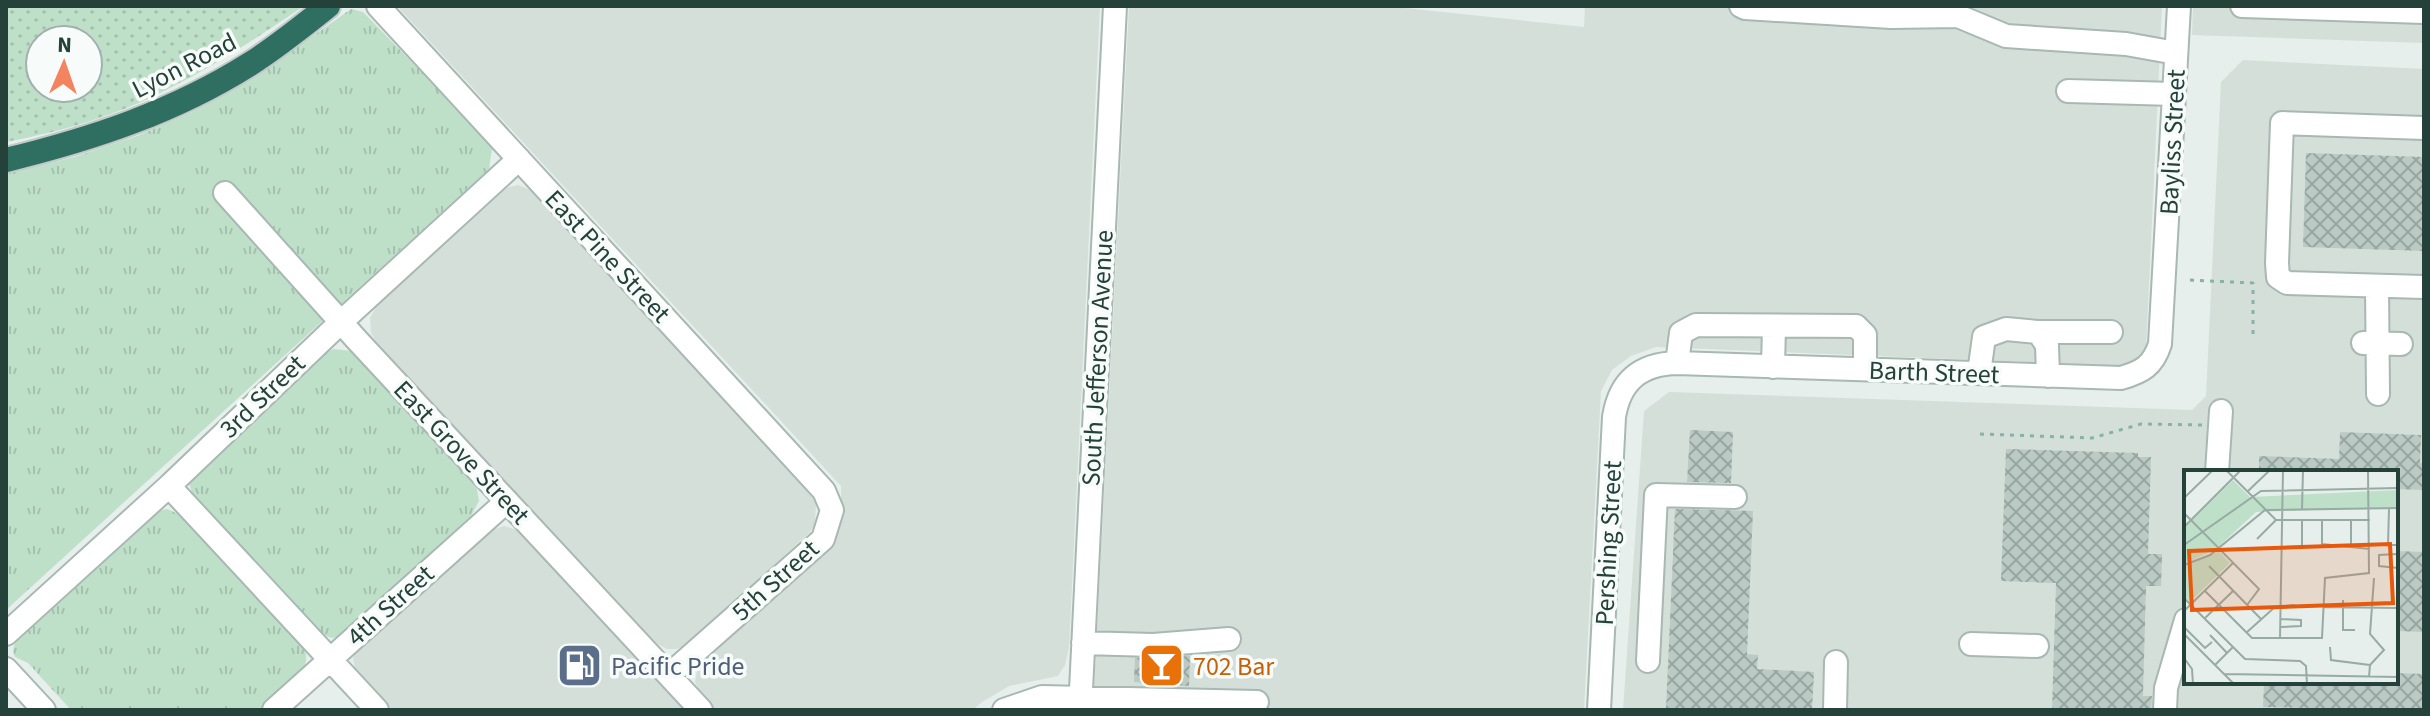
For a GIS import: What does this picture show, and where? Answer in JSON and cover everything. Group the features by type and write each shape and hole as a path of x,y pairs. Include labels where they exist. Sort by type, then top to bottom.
{"highway":[{"name":"Lyon Road","path":"6,160 109,132 182,101 250,64 328,6"}],"street":[{"name":"East Pine Street","path":"378,6 824,491 832,510"},
{"name":"South Jefferson Avenue","path":"1080,704 1115,6"},
{"path":"1741,6 1891,17 1956,11 2006,36 2126,44 2176,53"},
{"name":"Bayliss Street","path":"2165,277 2179,6"},
{"path":"2242,6 2400,8 2424,12"},
{"path":"2068,91 2174,94"},
{"path":"2424,128 2282,123 2277,263 2278,277 2287,283 2424,287"},
{"name":"3rd Street","path":"6,634 519,159"},
{"name":"East Grove Street","path":"225,193 701,710"},
{"name":"Barth Street","path":"1630,380 1660,363 2121,378 2148,367 2156,356 2160,344 2165,277"},
{"path":"2377,286 2370,343 2380,395"},
{"path":"1677,363 1681,333 1696,325 1856,326 1865,335 1865,369"},
{"path":"1773,367 1774,326"},
{"path":"1979,373 1984,337 2006,329 2111,332"},
{"path":"2038,332 2047,345 2048,376"},
{"path":"2370,343 2401,344"},
{"name":"Pershing Street","path":"1599,710 1614,417 1617,402 1630,380"},
{"path":"2213,418 2217,470"},
{"path":"169,486 377,710"},
{"path":"1648,661 1656,495 1735,497"},
{"name":"4th Street","path":"274,710 507,501"},
{"name":"5th Street","path":"669,675 823,539 832,510"},
{"path":"2165,710 2166,688 2184,627"},
{"path":"1083,643 1153,645 1229,639"},
{"path":"1971,644 2037,646"},
{"path":"1835,710 1836,662"},
{"path":"6,669 44,710"},
{"path":"1004,710 1042,697 1080,704 1257,702"}],"path":[{"path":"2190,280 2253,283 2253,339"},
{"path":"1980,434 2092,438 2141,424 2213,418"}],"shaded area":[{"path":"397,6 1100,6 1069,647 1065,665 1058,676 1009,686 973,710 715,710 701,695 695,682 698,666 831,542 841,518 841,486"},
{"path":"1129,6 1386,6 1584,27 1585,6 2162,6 2146,350 2138,362 2127,366 1656,347 1631,356 1612,370 1601,391 1584,710 1093,710"},
{"path":"2193,6 2424,6 2424,43 2192,35"},
{"path":"2243,60 2424,69 2424,710 1623,710 1644,411 1669,392 2192,410 2206,396 2221,82"},
{"path":"518,185 536,192 812,492 816,503 815,524 810,532 685,646 667,649 654,642 371,333 370,318 378,304 505,188"},
{"path":"504,526 521,531 684,710 393,710 355,669 355,654 489,531"}],"green space":[{"path":"6,6 304,6 186,80 130,107 47,133 6,142"},
{"path":"351,9 363,12 488,140 492,149 489,169 6,610 6,174 74,157 137,136 192,112 249,81"},
{"path":"333,349 355,353 476,484 479,501 471,516 339,637 331,638 322,634 192,492 189,483 192,476"},
{"path":"167,509 181,515 303,647 306,656 304,668 259,710 71,710 28,663 15,657 15,641 158,511"}],"building":[{"path":"2306,153 2424,157 2424,251 2303,247"},
{"path":"1690,430 1733,432 1731,483 1687,482"},
{"path":"2340,432 2421,435 2420,463 2424,463 2424,490 2398,489 2398,470 2259,470 2259,456 2339,459"},
{"path":"2006,449 2138,453 2138,457 2151,457 2148,554 2162,554 2161,586 2146,586 2143,696 2152,696 2151,710 2052,710 2056,583 2001,581"},
{"path":"1675,509 1753,511 1747,654 1758,655 1757,669 1814,672 1812,710 1666,709"},
{"path":"2398,551 2424,552 2424,632 2398,631"},
{"name":"702 Bar","path":"1190,656 1189,686 1134,682 1135,658"},
{"path":"2398,673 2424,674 2424,710 2263,707 2264,684 2398,684"}],"place":[{"name":"Pacific Pride","path":"580,666"},
{"name":"702 Bar","path":"1162,666"}]}
